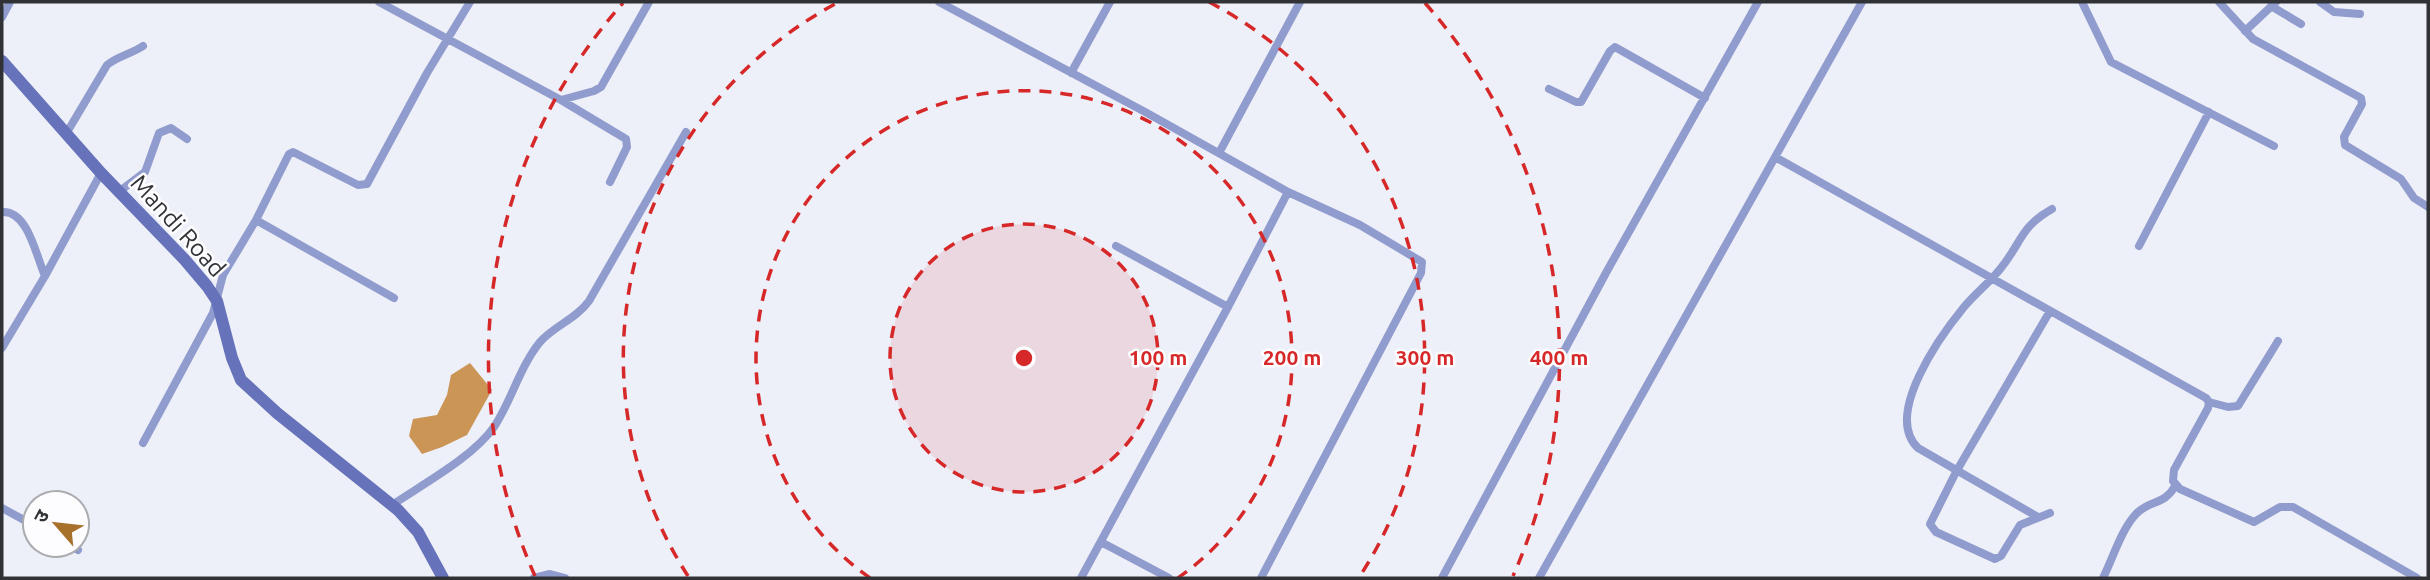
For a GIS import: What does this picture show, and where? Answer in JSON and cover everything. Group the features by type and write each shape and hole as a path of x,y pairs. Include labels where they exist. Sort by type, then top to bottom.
{"street":[{"path":"2,17 10,2"},
{"path":"379,2 561,100 628,140 610,182"},
{"path":"143,443 211,317 223,275 256,220 291,152 358,185 368,183 470,2"},
{"path":"561,100 601,87 649,2"},
{"path":"939,2 1288,192 1360,225 1419,260 1423,267 1261,578"},
{"path":"1071,73 1110,2"},
{"path":"1219,153 1300,2"},
{"path":"1442,578 1607,271 1758,2"},
{"path":"1539,578 1862,2"},
{"path":"2082,2 2111,62 2274,146"},
{"path":"2219,2 2259,44 2361,98 2362,104 2344,138 2346,145 2401,179 2414,198 2428,207"},
{"path":"2320,2 2334,12 2360,14"},
{"path":"2245,31 2273,4 2301,24"},
{"path":"66,134 107,65 116,58 143,47"},
{"path":"1549,89 1581,102 1610,51 1615,47 1705,98"},
{"name":"Mandi Road","path":"2,61 101,173 185,260 217,301 232,358 241,380 277,414 392,505 418,532 443,578"},
{"path":"2139,246 2209,112"},
{"path":"120,191 147,169 159,133 171,128 187,139"},
{"path":"392,505 476,447 490,432 534,351 547,335 581,311 589,301 686,132"},
{"path":"1775,157 2209,402 2228,407 2238,406 2278,341"},
{"path":"2,348 101,173"},
{"path":"1081,578 1288,192"},
{"path":"2038,517 1956,472 1913,443 1906,424 1908,409 1921,375 1949,325 2002,268 2026,228 2052,209"},
{"path":"2,212 12,213 23,221 45,276"},
{"path":"256,220 394,298"},
{"path":"1116,246 1228,307"},
{"path":"2050,311 1956,472 1931,519 1931,527 1936,532 1995,559 2001,556 2020,525 2050,513"},
{"path":"2209,402 2174,471 2175,486 2257,523 2280,507 2293,507 2417,578"},
{"path":"2103,578 2133,517 2141,509 2165,499 2175,486"},
{"path":"2,508 21,518"},
{"path":"1101,542 1169,578"},
{"path":"534,578 550,574 565,578"}],"shaded area":[{"path":"470,363 492,390 467,435 422,454 409,436 413,419 437,415 447,395 451,375"}]}
